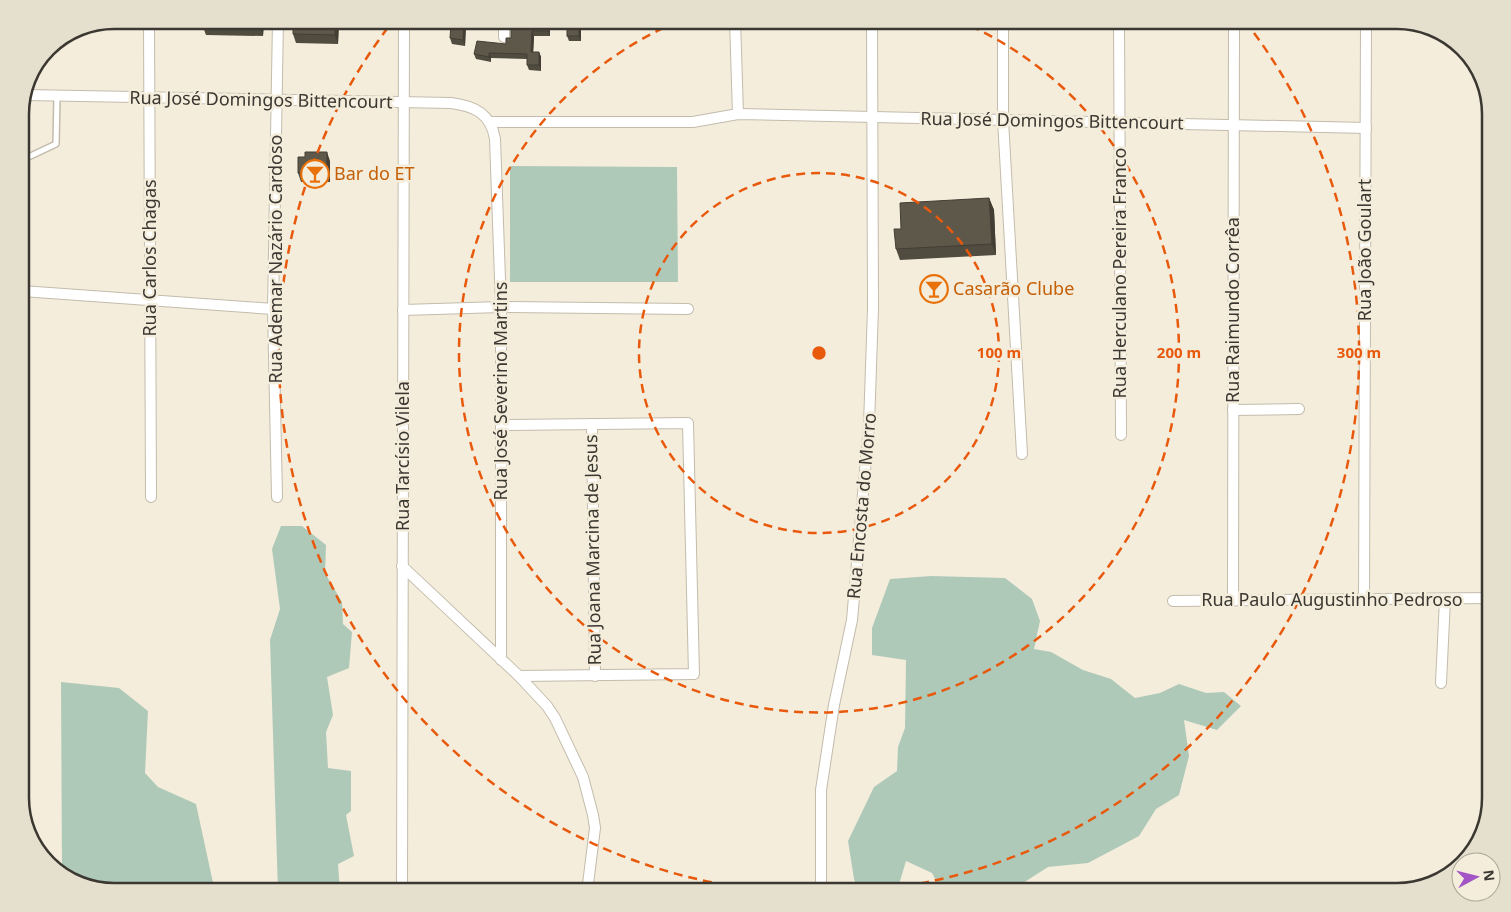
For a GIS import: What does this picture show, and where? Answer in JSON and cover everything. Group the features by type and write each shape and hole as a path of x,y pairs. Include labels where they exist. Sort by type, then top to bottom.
{"street":[{"name":"Rua Carlos Chagas","path":"148,29 151,496"},
{"name":"Rua Ademar Nazário Cardoso","path":"277,497 273,309 278,29"},
{"name":"Rua Tarcísio Vilela","path":"402,883 404,29"},
{"path":"504,29 504,38"},
{"path":"735,29 738,114"},
{"name":"Rua Encosta do Morro","path":"821,883 821,790 834,705 855,594 869,425 873,308 872,29"},
{"path":"1003,29 1003,120 1022,454"},
{"name":"Rua Herculano Pereira Franco","path":"1119,29 1121,435"},
{"name":"Rua Raimundo Corrêa","path":"1233,600 1234,29"},
{"name":"Rua João Goulart","path":"1364,600 1366,29"},
{"name":"Rua José Domingos Bittencourt","path":"31,95 462,104 475,109 491,122 693,122 738,114 1366,128"},
{"name":"Rua José Severino Martins","path":"491,122 495,139 501,307 503,425 501,660"},
{"path":"29,291 150,298 273,309"},
{"path":"403,310 501,307 688,309"},
{"path":"1233,410 1299,409"},
{"path":"503,425 688,423 694,674 519,676"},
{"name":"Rua Joana Marcina de Jesus","path":"592,424 595,676"},
{"path":"402,566 519,676 547,706 583,777 594,828 588,883"},
{"name":"Rua Paulo Augustinho Pedroso","path":"1173,601 1482,598"},
{"path":"1441,683 1445,600"}],"lane":[{"path":"29,157 56,144 57,96"}],"green space":[{"path":"510,166 677,167 678,282 510,282"},
{"path":"281,526 302,526 326,545 325,573 342,602 343,624 352,632 349,668 327,677 333,715 326,732 328,768 351,771 351,811 346,815 354,856 338,864 339,883 278,883 270,640 280,609 272,549"},
{"path":"931,576 1005,578 1032,599 1040,621 1034,649 1051,652 1083,670 1111,679 1135,698 1160,693 1179,684 1206,693 1224,692 1241,706 1217,730 1184,720 1189,756 1179,795 1156,809 1139,836 1088,863 1048,867 1023,883 937,883 932,873 906,861 900,883 856,883 848,841 874,787 897,771 898,747 905,728 906,660 872,655 872,628 890,579"},
{"path":"61,682 119,688 148,711 145,773 158,787 196,804 213,883 103,883 81,877 62,865"}],"building":[{"path":"293,29 335,29 335,35 293,34"},
{"path":"451,29 464,29 463,40 450,38"},
{"path":"511,29 548,29 548,31 532,31 531,52 539,52 539,65 527,65 527,54 489,53 489,57 474,54 477,41 506,44 506,38 511,38"},
{"path":"567,29 579,29 579,36 567,36"},
{"path":"305,152 327,152 327,173 298,173 298,157 305,157"},
{"path":"989,198 992,244 896,249 894,229 901,229 900,203"}],"place":[{"name":"Bar do ET","path":"315,174"},
{"name":"Casarão Clube","path":"934,289"}]}
